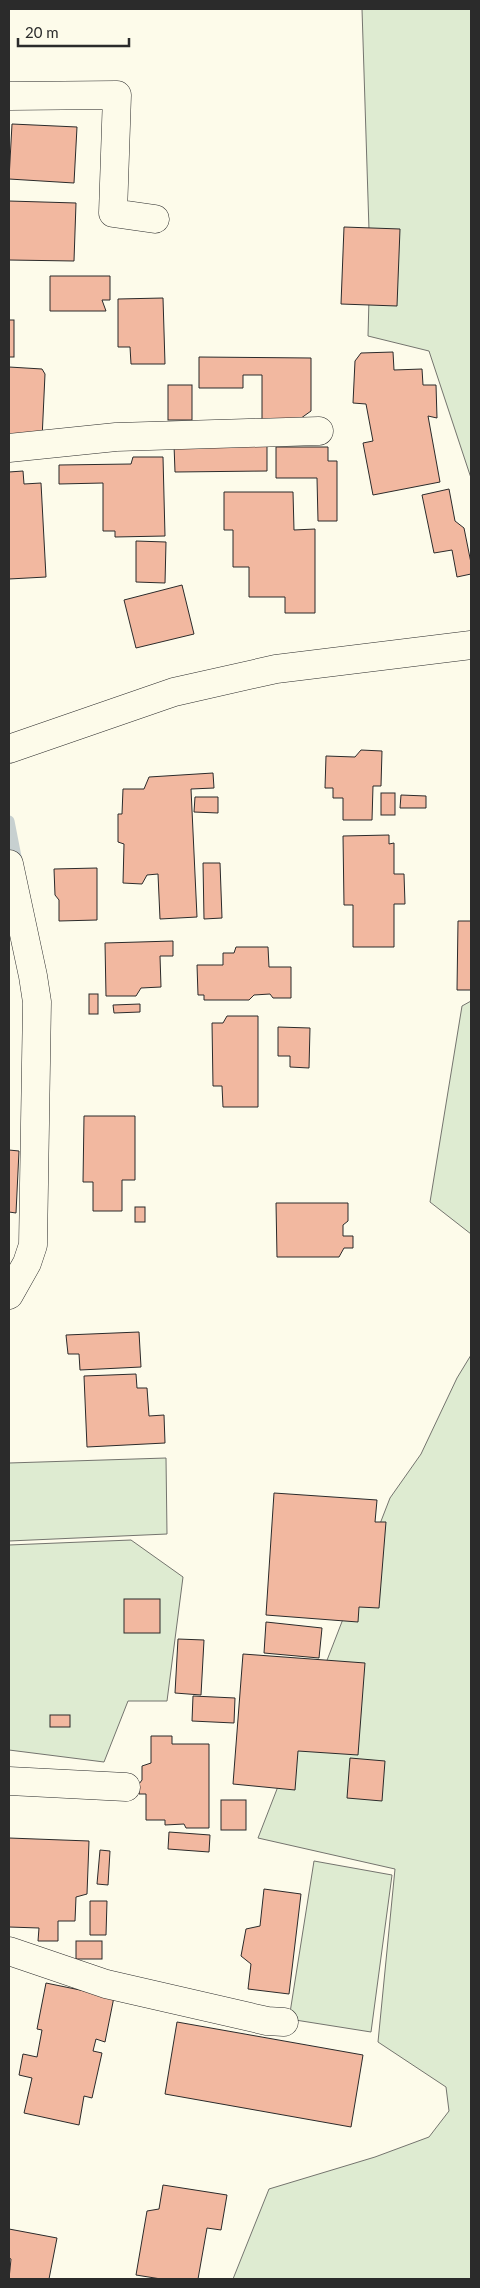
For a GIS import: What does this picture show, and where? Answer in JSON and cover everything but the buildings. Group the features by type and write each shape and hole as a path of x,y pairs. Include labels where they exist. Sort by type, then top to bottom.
{"street":[{"path":"9,96 117,95 113,213 155,219"},
{"path":"9,448 116,436 319,431"},
{"path":"9,749 183,690 276,669 471,645"},
{"path":"9,864 34,976 37,1002 34,1245 27,1263 9,1295"},
{"path":"9,1781 126,1786"},
{"path":"9,1951 106,1984 267,2021 284,2022"}],"green space":[{"path":"362,9 471,9 471,478 429,351 368,336 370,261"},
{"path":"471,1001 471,1234 430,1202 462,1006"},
{"path":"471,1355 471,2279 233,2279 269,2189 375,2157 429,2137 449,2111 446,2087 378,2042 395,1869 258,1838 390,1498 421,1454 457,1378"},
{"path":"166,1458 167,1534 9,1541 9,1463"},
{"path":"131,1540 183,1577 167,1701 128,1701 104,1762 9,1750 9,1545"},
{"path":"314,1861 392,1875 371,2032 289,2019"}],"waterway":[{"path":"9,821 18,867"}]}
